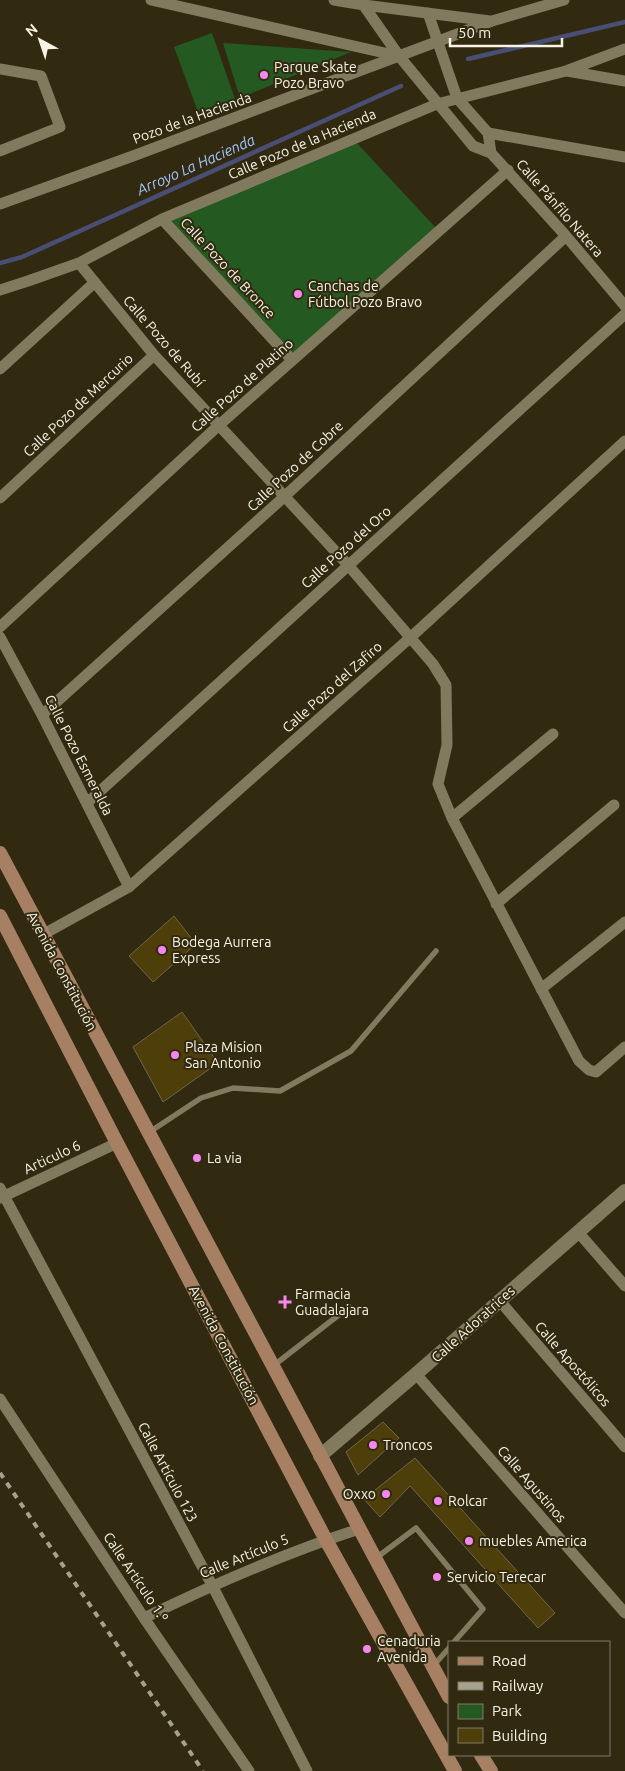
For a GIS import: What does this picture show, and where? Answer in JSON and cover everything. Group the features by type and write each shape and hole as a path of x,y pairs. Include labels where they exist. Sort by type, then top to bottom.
{"main road":[{"name":"Avenida Constitución","path":"0,853 448,1695"},
{"name":"Avenida Constitución","path":"0,916 326,1540 455,1771"},
{"path":"482,1756 491,1771"}],"street":[{"path":"152,0 399,56"},
{"path":"334,0 365,2 428,13 492,21"},
{"name":"Pozo de la Hacienda","path":"0,204 492,21 564,0"},
{"path":"365,2 399,56 473,146 488,133"},
{"path":"428,13 457,98 488,133 491,152"},
{"name":"Calle Pozo de la Hacienda","path":"0,290 78,263 162,220 437,104 566,71 625,49"},
{"path":"0,69 41,76 60,127 0,151"},
{"path":"566,71 625,81"},
{"path":"488,133 625,157"},
{"name":"Calle Pánfilo Natera","path":"473,146 491,152 625,306"},
{"name":"Calle Pozo de Platino","path":"0,626 218,426 508,170"},
{"name":"Calle Pozo de Bronce","path":"162,220 292,360"},
{"name":"Calle Pozo de Cobre","path":"42,715 285,496 566,236"},
{"name":"Calle Pozo de Rubí","path":"78,263 154,355 285,496 433,664 446,685 447,745 438,784 452,818 579,1062 589,1070 596,1072 625,1047"},
{"path":"0,369 94,283"},
{"name":"Calle Pozo del Oro","path":"87,802 625,314"},
{"name":"Calle Pozo de Mercurio","path":"0,498 154,355"},
{"name":"Calle Pozo del Zafiro","path":"42,935 129,887 411,637 625,441"},
{"name":"Calle Pozo Esmeralda","path":"0,637 87,802 129,887"},
{"path":"452,818 553,734"},
{"path":"496,904 614,805"},
{"path":"541,990 625,922"},
{"name":"Articulo 6","path":"1,1194 117,1143"},
{"name":"Calle Adoratrices","path":"320,1456 625,1191"},
{"name":"Calle Artículo 123","path":"1,1194 212,1585 308,1771"},
{"path":"578,1232 625,1286"},
{"name":"Calle Apostólicos","path":"498,1300 625,1447"},
{"name":"Calle Agustinos","path":"416,1374 625,1613"},
{"name":"Calle Artículo 1.º","path":"0,1399 144,1618 249,1771"},
{"name":"Calle Artículo 5","path":"144,1618 212,1585 358,1529"}],"lane":[{"path":"148,1133 201,1098 233,1088 280,1091 351,1051 436,951"},
{"path":"273,1366 349,1307"},
{"path":"374,1559 416,1528 483,1609 455,1641"},
{"path":"432,1668 448,1649"}],"green space":[{"path":"212,33 235,99 198,112 174,47"},
{"name":"Parque Skate Pozo Bravo","path":"223,43 351,52 240,98"},
{"name":"Canchas de Fútbol Pozo Bravo","path":"354,140 437,229 292,358 163,220"}],"building":[{"name":"Bodega Aurrera Express","path":"174,916 196,944 153,982 129,956"},
{"name":"Plaza Mision San Antonio","path":"182,1012 218,1063 163,1102 133,1047"},
{"name":"Troncos","path":"383,1422 399,1438 358,1475 346,1452"},
{"path":"415,1458 555,1613 538,1628 410,1486 380,1517 364,1499"}],"waterway":[{"name":"Arroyo La Hacienda","path":"468,59 625,22"},
{"name":"Arroyo La Hacienda","path":"0,263 22,257 401,86"}],"railway":[{"path":"0,1473 203,1771"}],"place":[{"name":"Parque Skate Pozo Bravo","path":"264,75"},
{"name":"Canchas de Fútbol Pozo Bravo","path":"298,294"},
{"name":"Bodega Aurrera Express","path":"162,950"},
{"name":"Plaza Mision San Antonio","path":"175,1055"},
{"name":"La via","path":"197,1158"},
{"name":"Farmacia Guadalajara","path":"285,1302"},
{"name":"Troncos","path":"373,1445"},
{"name":"Oxxo","path":"386,1494"},
{"name":"Rolcar","path":"438,1501"},
{"name":"muebles America","path":"469,1541"},
{"name":"Servicio Terecar","path":"437,1577"},
{"name":"Cenaduria Avenida","path":"367,1649"}]}
